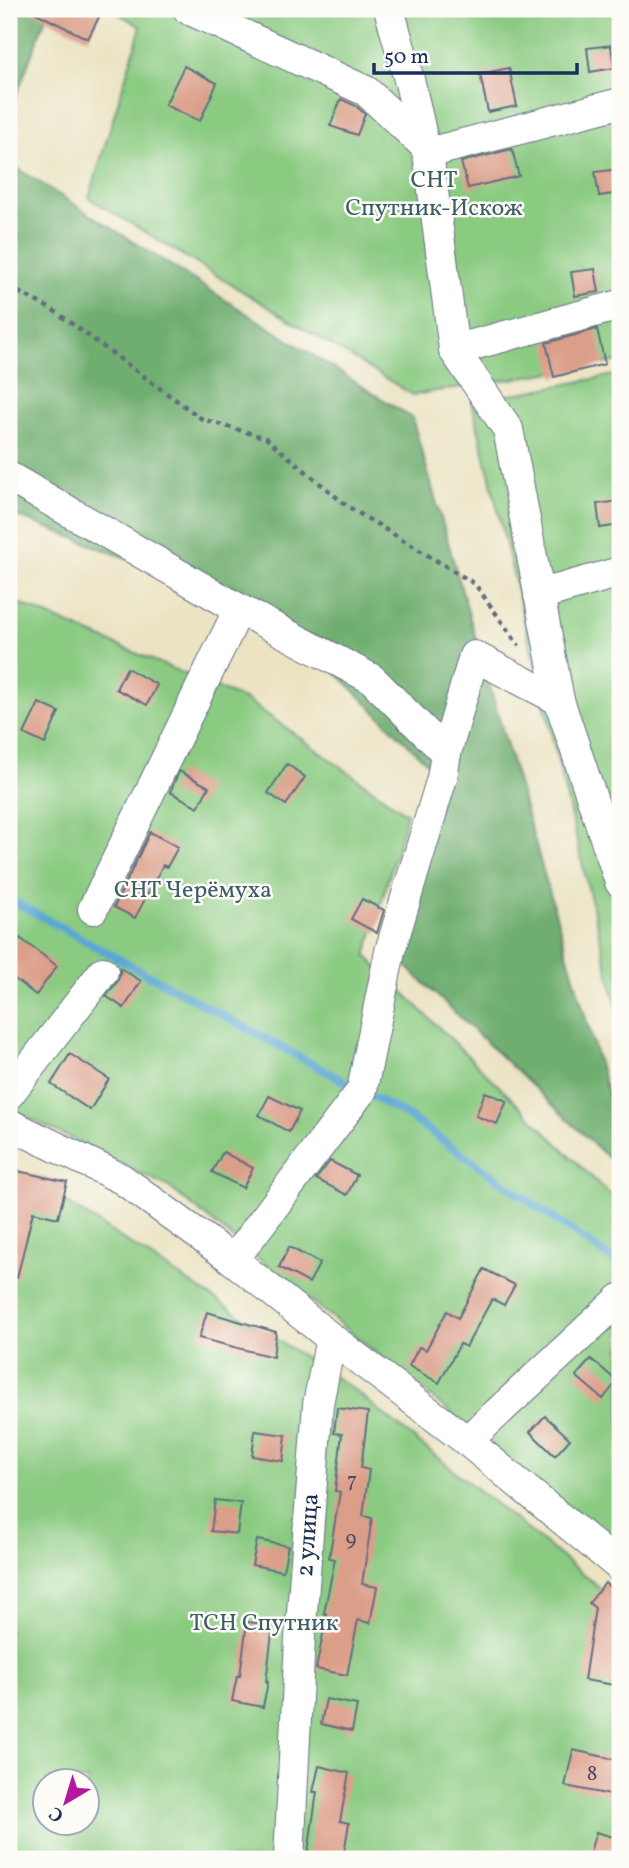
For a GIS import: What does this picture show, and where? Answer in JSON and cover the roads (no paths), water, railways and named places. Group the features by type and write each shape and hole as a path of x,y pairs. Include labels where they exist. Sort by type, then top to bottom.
{"street":[{"path":"188,9 366,91 426,149"},
{"path":"390,9 426,149 454,350 508,429 559,700 620,882"},
{"path":"426,149 620,103"},
{"path":"454,350 620,305"},
{"path":"9,477 239,609 372,679 446,753"},
{"path":"539,595 620,572"},
{"path":"93,909 239,609"},
{"path":"233,1260 362,1090 390,951 442,778 446,753 474,656 559,700"},
{"path":"9,1094 103,972"},
{"path":"9,1124 122,1179 233,1260 467,1441 620,1567"},
{"path":"467,1441 620,1299"},
{"name":"2 улица","path":"289,1859 300,1638 318,1404 331,1338"}],"waterway":[{"path":"9,899 408,1116 620,1265"}],"park label":[{"name":"СНТ Спутник-Искож","path":"434,193"},
{"name":"СНТ Черёмуха","path":"193,889"},
{"name":"ТСН Спутник","path":"264,1622"}]}
